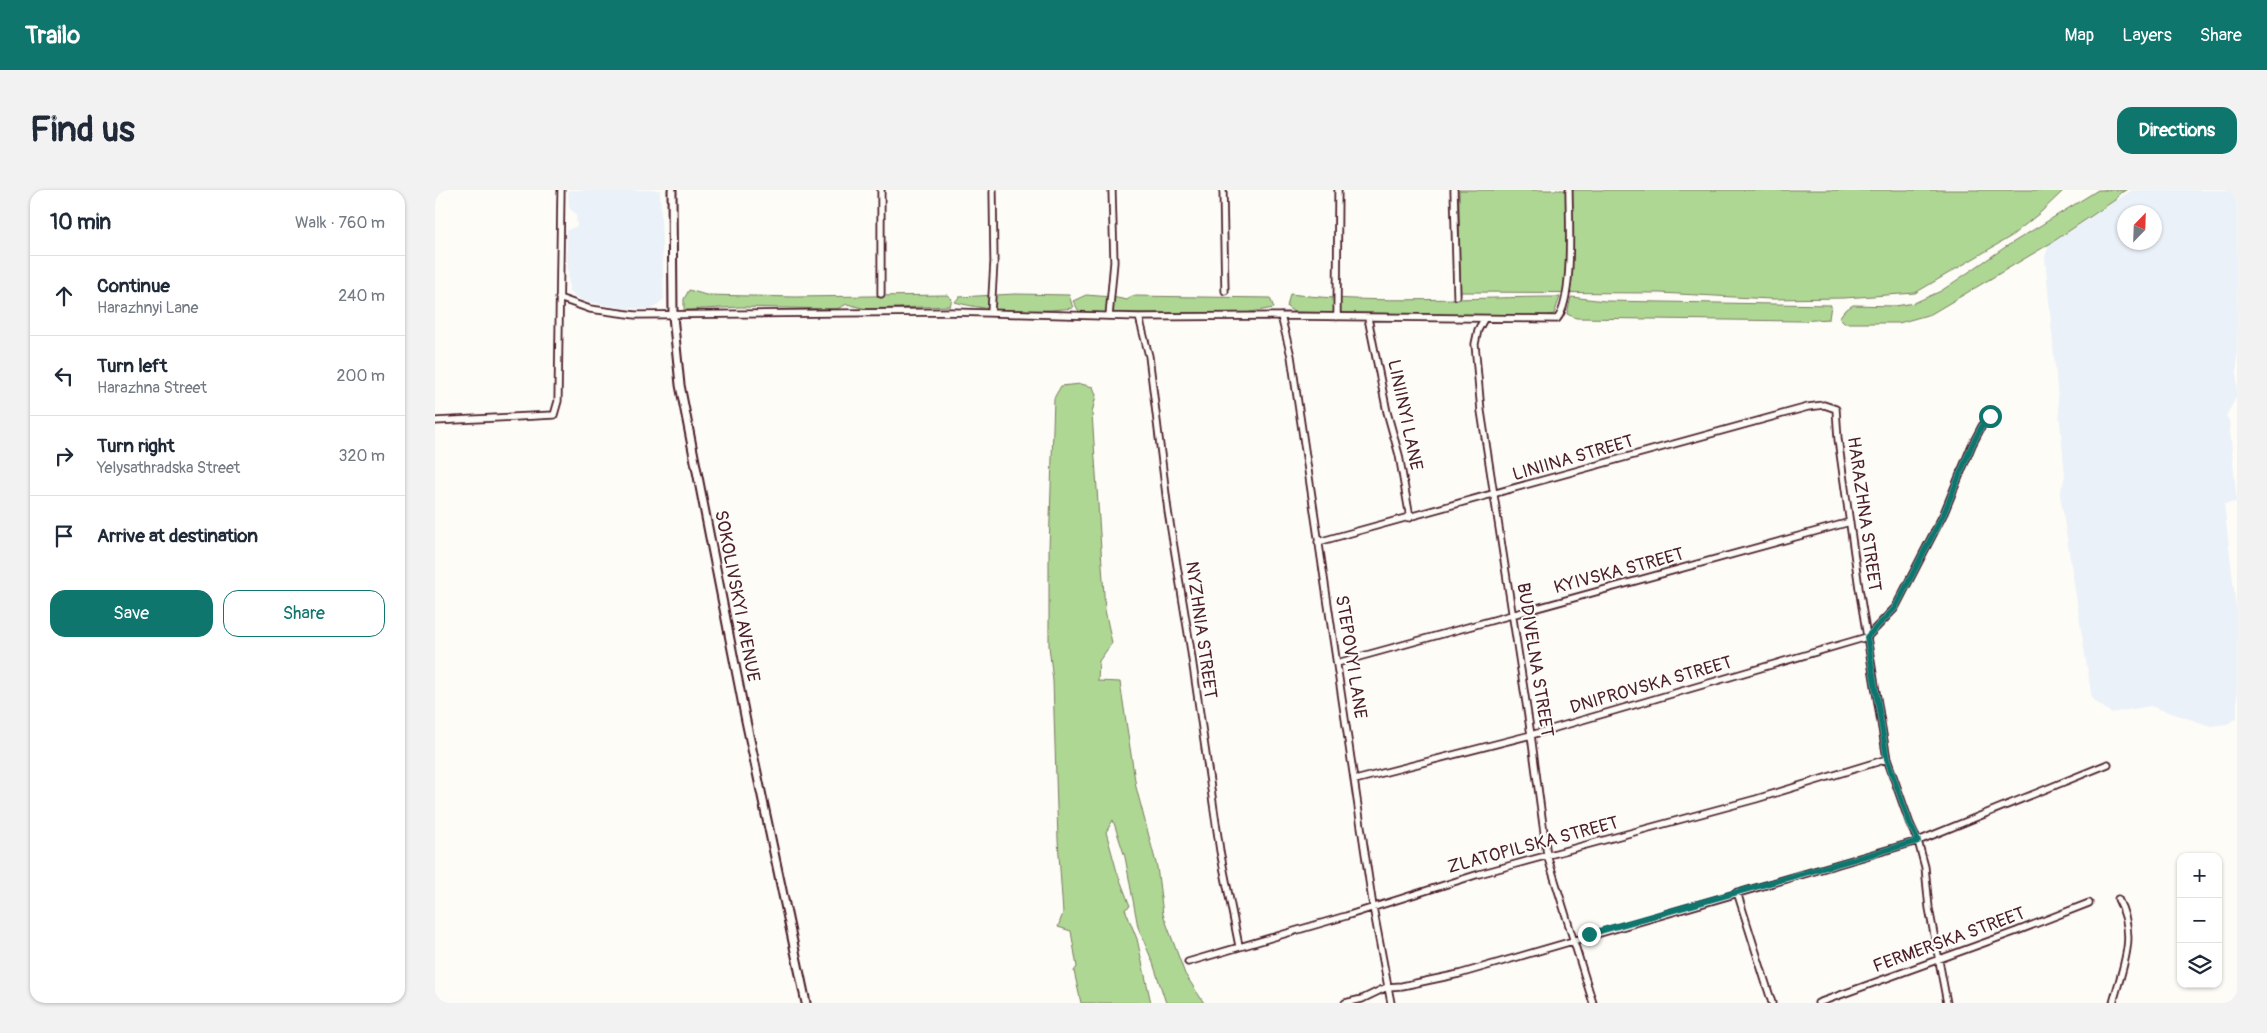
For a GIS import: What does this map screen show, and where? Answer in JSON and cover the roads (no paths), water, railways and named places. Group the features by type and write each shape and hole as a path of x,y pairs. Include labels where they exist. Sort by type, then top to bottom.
{"street":[{"path":"435,421 554,415 559,402 561,190"},
{"name":"SOKOLIVSKYI AVENUE","path":"672,190 673,316 680,385 746,721 806,1003"},
{"path":"881,190 881,294"},
{"path":"991,313 994,262 993,190"},
{"path":"1109,316 1114,262 1112,190"},
{"path":"1223,190 1225,290"},
{"path":"1337,317 1338,190"},
{"path":"1454,190 1457,296"},
{"path":"559,298 591,309 635,315 673,316 953,312 1139,317 1281,316 1557,319 1563,312 1567,287 1569,190"},
{"name":"STEPOVYI LANE","path":"1281,316 1291,356 1373,907 1391,1003"},
{"name":"NYZHNIA STREET","path":"1139,317 1149,356 1168,511 1220,851 1239,946"},
{"name":"LINIINYI LANE","path":"1368,318 1387,412 1399,455 1410,518"},
{"name":"BUDIVELNA STREET","path":"1484,319 1478,330 1475,344 1481,411 1531,735 1547,855 1572,942 1593,1003"},
{"name":"LINIINA STREET","path":"1318,542 1493,496 1808,408 1824,405 1837,409"},
{"name":"HARAZHNA STREET","path":"1837,409 1838,439 1887,759 1918,841 1925,867 1929,908 1947,1003"},
{"path":"1867,637 1895,608 1944,513 1972,445 1982,426 1990,416"},
{"name":"KYIVSKA STREET","path":"1337,663 1850,522"},
{"name":"DNIPROVSKA STREET","path":"1355,780 1531,735 1867,637"},
{"name":"ZLATOPILSKA STREET","path":"1187,962 1479,874 1755,799 1887,759"},
{"path":"1345,1003 1362,999 1387,987 1402,986 1459,974 1572,942 1589,934 1918,841 2108,764"},
{"path":"1737,892 1772,1003"},
{"path":"2113,1003 2129,938 2127,915 2119,899"},
{"name":"FERMERSKA STREET","path":"1818,1003 1939,960 2089,903"}]}
